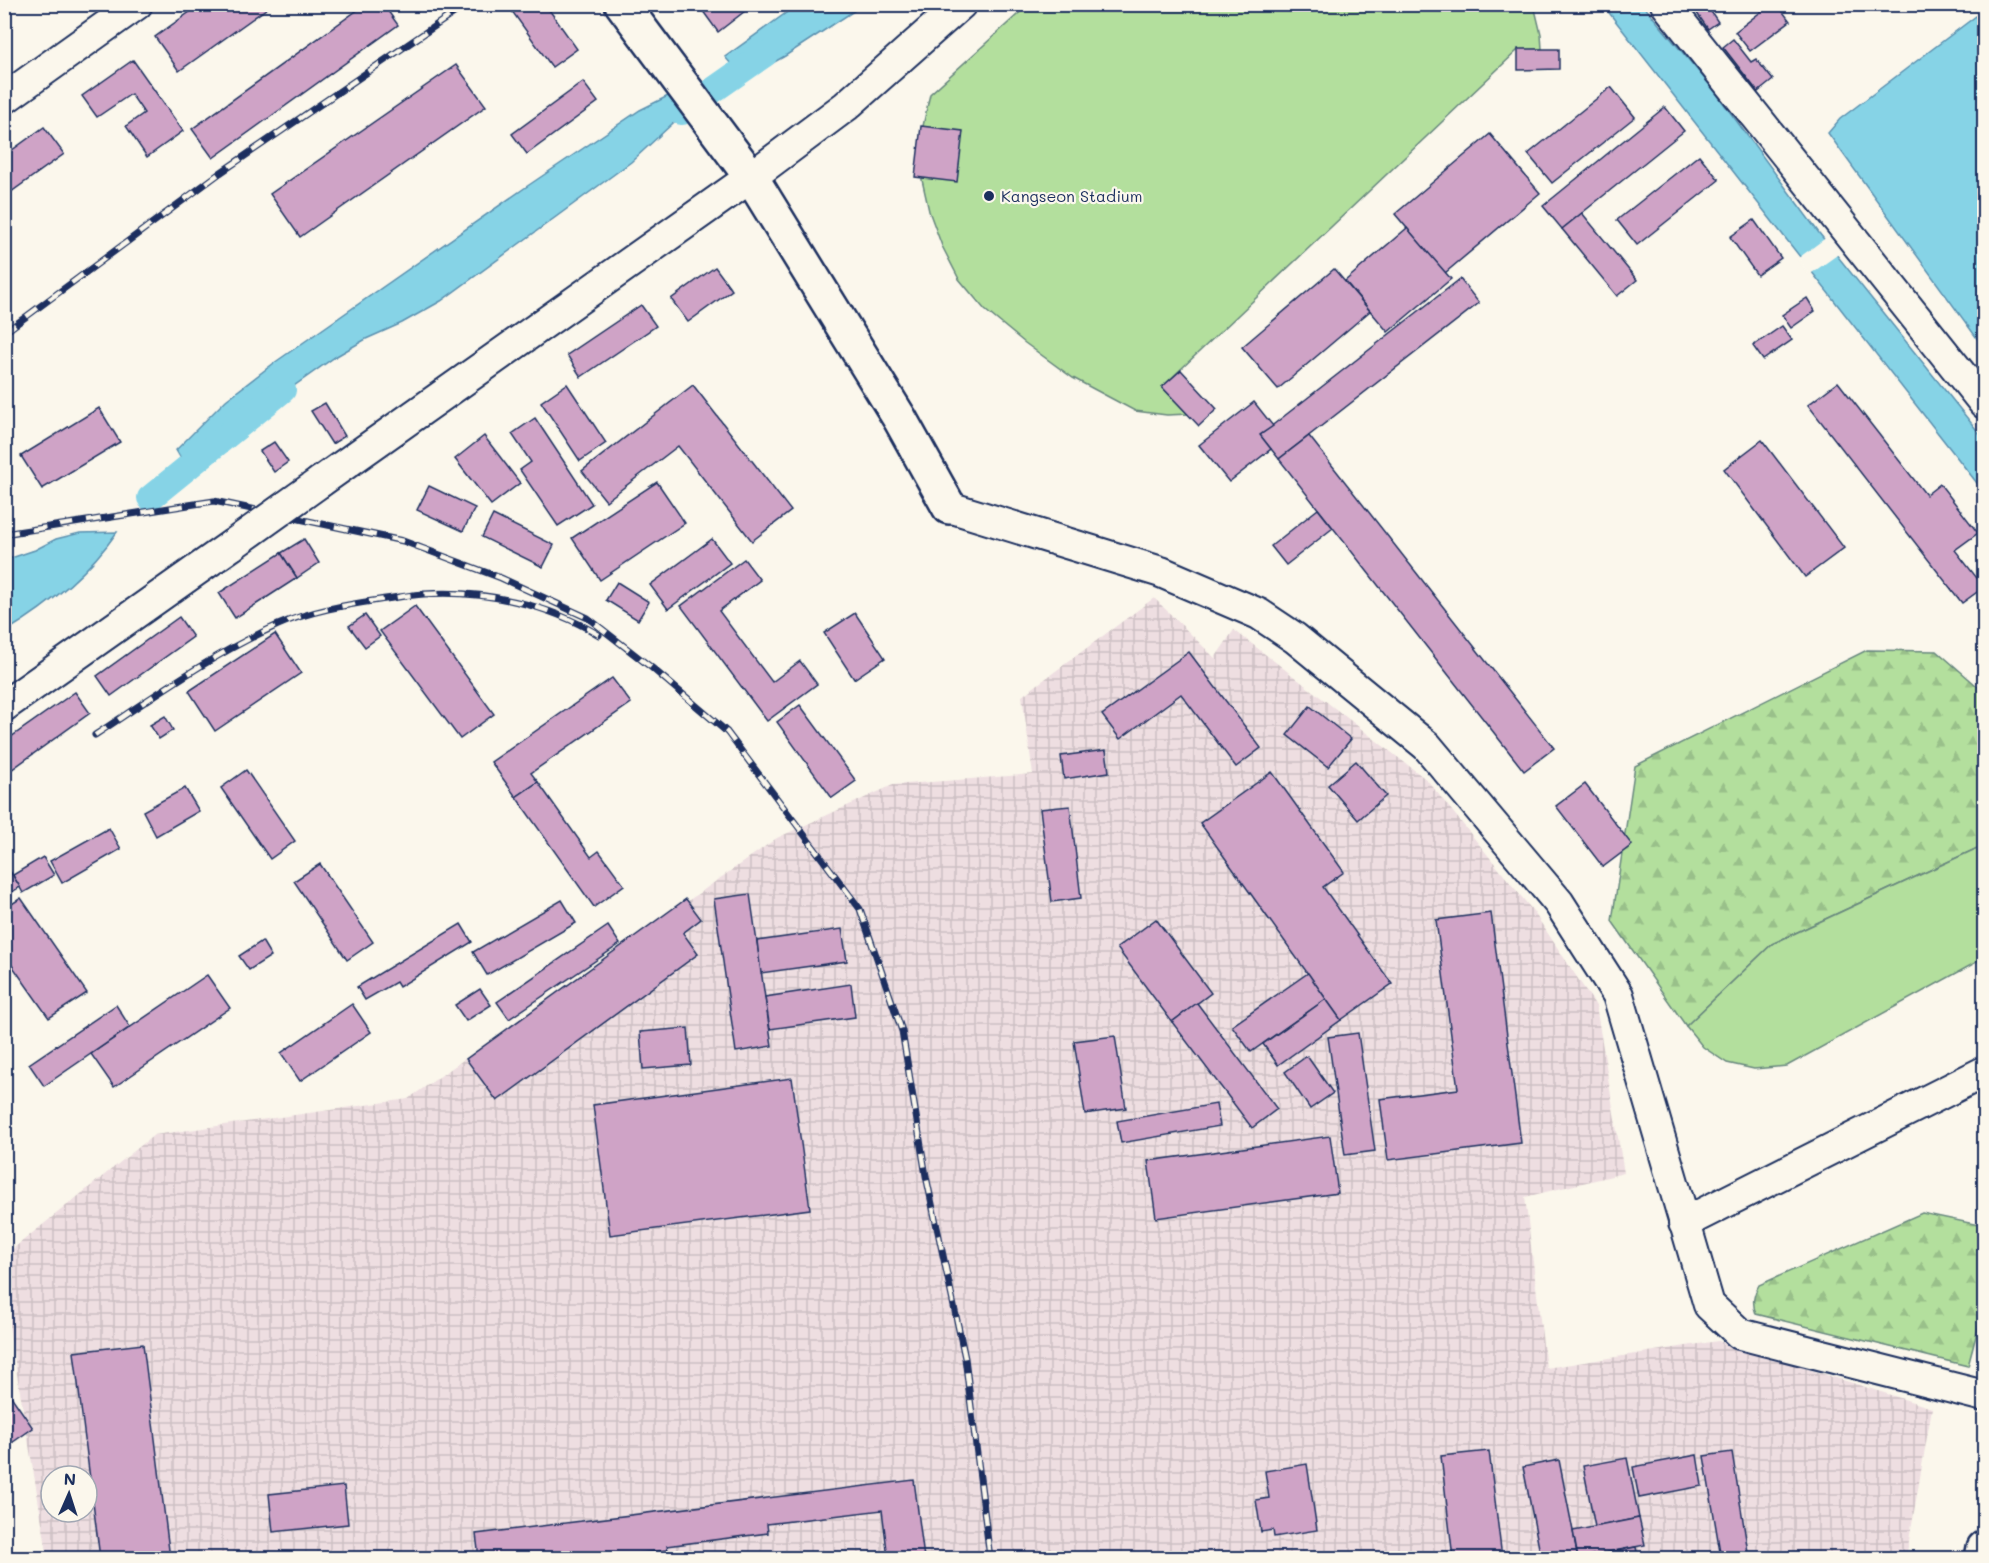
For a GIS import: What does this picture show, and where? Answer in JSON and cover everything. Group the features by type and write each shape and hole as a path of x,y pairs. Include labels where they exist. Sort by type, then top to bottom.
{"main road":[{"path":"622,4 751,177 900,419 949,507"},
{"path":"1982,1558 1984,1548"}],"street":[{"path":"4,99 137,4"},
{"path":"4,706 751,177 846,106 961,4"},
{"path":"1666,4 1984,403"},
{"path":"949,507 1161,572 1259,614 1295,638 1427,746 1559,903 1618,994 1709,1305 1740,1334 1984,1396"},
{"path":"1684,1223 1984,1072"}],"shaded area":[{"path":"1154,598 1215,658 1234,630 1427,780 1533,911 1596,1006 1624,1173 1525,1197 1546,1368 1718,1341 1932,1408 1906,1558 48,1558 42,1524 99,1524 99,1464 39,1464 39,1505 5,1303 4,1256 154,1135 408,1099 777,838 893,785 1033,774 1022,696"}],"green space":[{"path":"1028,5 1534,5 1542,49 1518,50 1162,387 1188,414 1167,415 1135,411 1073,378 985,310 959,279 942,246 929,211 922,180 923,126 930,94"},
{"path":"1867,650 1937,651 1984,692 1984,845 1772,944 1686,1026 1612,921 1635,766"},
{"path":"1984,845 1984,958 1787,1066 1754,1069 1727,1063 1703,1047 1686,1026 1772,944"},
{"path":"1922,1213 1984,1226 1984,1306 1968,1366 1756,1314 1754,1300 1759,1285"}],"water":[{"path":"797,5 863,5 785,56 744,79 725,57"},
{"path":"1603,5 1643,5 1713,89 1819,233 1984,439 1984,492"},
{"path":"1984,10 1984,348 1828,133 1840,119"},
{"path":"670,95 684,113 631,162 441,301 335,357 223,436 186,467 176,450 226,400 274,363 526,187 640,110"},
{"path":"117,532 93,562 66,588 5,632 5,560 35,550 56,539 80,533"}],"pier":[{"path":"1827,237 1840,253 1809,275 1797,259"}],"building":[{"path":"201,4 273,4 179,71 155,37"},
{"path":"366,4 383,4 398,25 213,158 192,129"},
{"path":"513,4 545,4 577,49 552,67 509,7"},
{"path":"703,4 754,4 718,32 700,7"},
{"path":"1706,4 1718,22 1708,29 1692,6"},
{"path":"1771,4 1777,4 1790,21 1750,51 1735,32"},
{"path":"1733,39 1751,62 1756,59 1773,80 1758,92 1723,47"},
{"path":"1518,49 1559,49 1559,69 1518,70"},
{"path":"133,60 183,131 147,157 126,126 144,113 131,94 97,117 82,96"},
{"path":"456,65 486,106 300,237 270,194"},
{"path":"583,82 598,102 527,154 512,134"},
{"path":"1611,87 1635,117 1552,183 1528,154"},
{"path":"1665,107 1684,131 1562,229 1543,206"},
{"path":"921,126 963,131 957,182 915,177"},
{"path":"44,127 64,154 4,197 4,156"},
{"path":"1490,134 1540,193 1445,273 1395,214"},
{"path":"1699,155 1719,180 1637,245 1617,220"},
{"path":"1582,213 1637,280 1617,296 1562,229"},
{"path":"1754,220 1781,258 1757,275 1730,237"},
{"path":"1407,228 1451,279 1388,332 1345,281"},
{"path":"715,267 732,290 688,322 671,299"},
{"path":"1334,269 1370,311 1278,389 1242,347"},
{"path":"1460,279 1479,303 1279,459 1260,435"},
{"path":"1807,298 1815,311 1791,328 1782,315"},
{"path":"641,305 656,326 581,377 567,355"},
{"path":"1782,326 1792,340 1763,360 1753,346"},
{"path":"1181,370 1217,409 1199,426 1162,387"},
{"path":"1838,382 1926,495 1940,484 1978,533 1955,550 1984,587 1962,603 1808,405"},
{"path":"567,384 606,443 580,461 541,402"},
{"path":"693,385 791,511 752,541 678,446 606,501 582,471"},
{"path":"1254,402 1273,426 1260,435 1271,449 1229,482 1199,445"},
{"path":"325,403 345,436 332,444 311,411"},
{"path":"99,408 120,442 42,489 21,456"},
{"path":"535,418 592,504 558,526 520,470 531,462 512,434"},
{"path":"484,436 520,483 491,505 455,459"},
{"path":"1309,436 1554,748 1524,771 1279,459"},
{"path":"1762,440 1844,548 1805,577 1724,469"},
{"path":"274,442 288,462 274,472 260,451"},
{"path":"657,482 685,523 600,580 572,538"},
{"path":"429,486 475,508 463,531 417,510"},
{"path":"1318,509 1333,528 1286,565 1271,546"},
{"path":"493,515 554,545 543,567 482,537"},
{"path":"304,539 319,563 297,578 281,553"},
{"path":"712,539 730,563 668,609 650,585"},
{"path":"281,553 297,578 235,618 219,593"},
{"path":"744,559 760,580 719,611 772,682 800,661 817,684 767,721 681,606"},
{"path":"617,582 649,602 638,620 606,600"},
{"path":"415,606 494,714 460,739 380,631"},
{"path":"855,613 885,658 854,679 824,633"},
{"path":"365,615 380,636 365,647 349,626"},
{"path":"179,617 193,637 111,696 97,676"},
{"path":"275,634 301,673 215,731 189,691"},
{"path":"1189,652 1261,748 1236,767 1181,694 1120,739 1102,715"},
{"path":"612,678 631,703 531,773 538,782 516,797 491,762"},
{"path":"75,692 90,713 4,775 4,742"},
{"path":"800,705 856,781 832,798 777,722"},
{"path":"1310,706 1351,739 1328,767 1287,735"},
{"path":"165,716 173,730 159,739 150,725"},
{"path":"1106,750 1109,772 1064,779 1061,756"},
{"path":"1356,761 1386,796 1358,820 1328,785"},
{"path":"246,770 295,841 270,859 221,788"},
{"path":"1272,772 1344,872 1323,887 1392,984 1341,1020 1200,823"},
{"path":"538,782 591,857 599,851 624,885 594,907 516,797"},
{"path":"1585,784 1632,845 1603,867 1556,806"},
{"path":"185,788 199,811 156,836 143,811"},
{"path":"1070,806 1081,898 1052,902 1040,809"},
{"path":"109,828 121,849 62,883 50,861"},
{"path":"43,857 54,875 23,893 13,875"},
{"path":"320,864 373,942 347,960 294,881"},
{"path":"8,868 20,887 4,897 4,870"},
{"path":"750,894 772,1046 736,1052 714,899"},
{"path":"21,898 87,993 49,1018 4,954 4,909"},
{"path":"686,899 701,919 683,933 698,954 497,1101 466,1059"},
{"path":"562,900 576,923 487,975 473,952"},
{"path":"1491,913 1521,1143 1388,1160 1380,1099 1458,1089 1436,920"},
{"path":"1156,919 1211,993 1172,1022 1117,948"},
{"path":"461,924 472,942 399,987 396,982 365,1000 357,987"},
{"path":"608,926 620,944 509,1019 497,1002"},
{"path":"842,929 847,961 761,973 757,941"},
{"path":"262,941 271,956 249,970 239,956"},
{"path":"1308,973 1326,999 1251,1052 1232,1026"},
{"path":"207,975 230,1008 114,1087 91,1054"},
{"path":"851,984 855,1017 770,1029 765,997"},
{"path":"480,989 491,1005 466,1021 455,1005"},
{"path":"1326,999 1341,1020 1278,1065 1263,1044"},
{"path":"1197,1003 1277,1109 1252,1128 1172,1022"},
{"path":"352,1004 371,1032 300,1081 281,1053"},
{"path":"116,1005 130,1027 44,1086 29,1064"},
{"path":"688,1028 691,1065 643,1069 640,1032"},
{"path":"1358,1033 1375,1151 1345,1155 1328,1037"},
{"path":"1115,1036 1126,1108 1085,1114 1074,1041"},
{"path":"1307,1056 1333,1093 1310,1109 1285,1072"},
{"path":"792,1078 810,1209 610,1235 593,1105"},
{"path":"1216,1104 1220,1126 1121,1143 1117,1121"},
{"path":"1330,1136 1338,1193 1156,1218 1148,1161"},
{"path":"143,1344 170,1558 100,1558 96,1524 99,1524 99,1464 88,1464 74,1352"},
{"path":"4,1386 33,1428 6,1447 4,1444"},
{"path":"1489,1451 1502,1558 1453,1558 1441,1456"},
{"path":"1732,1452 1749,1558 1721,1558 1704,1456"},
{"path":"1697,1455 1702,1486 1639,1498 1633,1467"},
{"path":"1627,1458 1639,1518 1595,1527 1583,1466"},
{"path":"1559,1460 1578,1558 1541,1558 1523,1467"},
{"path":"1307,1464 1317,1530 1274,1537 1273,1530 1261,1532 1256,1500 1269,1498 1265,1471"},
{"path":"914,1480 924,1558 888,1558 882,1510 767,1524 768,1533 667,1546 668,1550 595,1558 479,1558 476,1534"},
{"path":"344,1486 348,1524 273,1532 269,1494"},
{"path":"1639,1518 1645,1545 1578,1558 1573,1531"},
{"path":"1636,1547 1638,1558 1608,1558 1607,1553"},
{"path":"1607,1553 1608,1558 1578,1558"}],"waterway":[{"path":"682,112 765,54"},
{"path":"150,498 283,390"}],"railway":[{"path":"4,333 220,173 467,4"},
{"path":"4,534 214,501 403,541 501,578 588,618 652,668 727,732 860,909 902,1031 926,1176 965,1358 990,1558"},
{"path":"95,735 184,676 254,636 290,620 341,606 418,594 469,594 537,607 599,635"}],"place":[{"name":"Kangseon Stadium","path":"989,196"}]}
